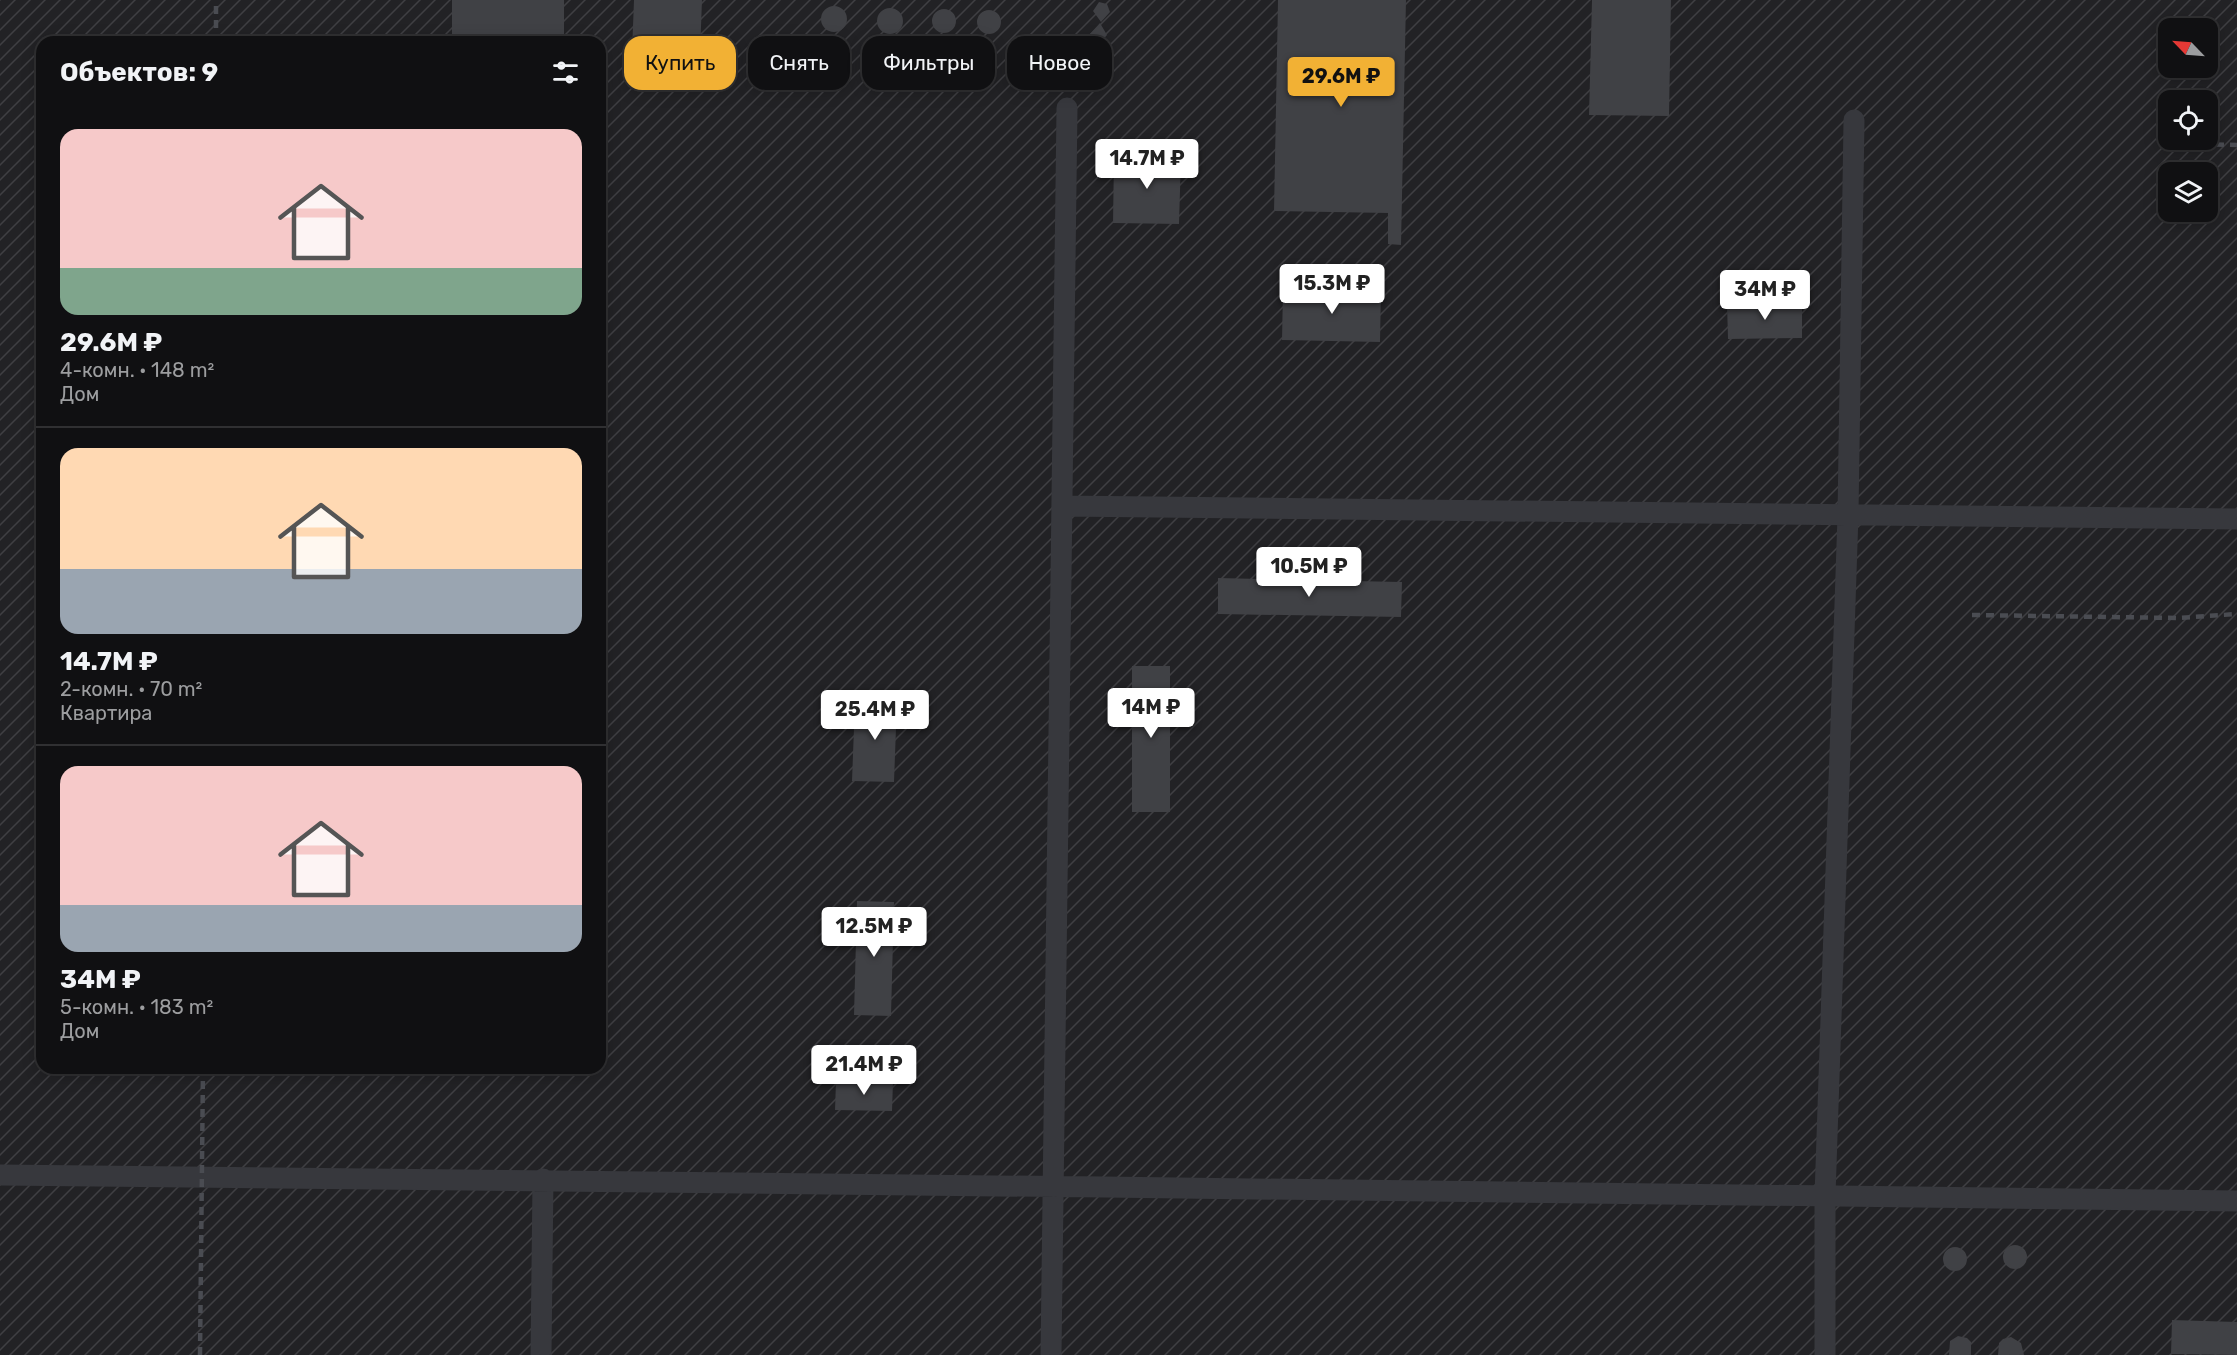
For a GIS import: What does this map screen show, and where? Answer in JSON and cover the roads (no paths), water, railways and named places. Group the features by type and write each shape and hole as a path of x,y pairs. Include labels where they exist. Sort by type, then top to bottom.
{"lane":[{"path":"1052,1355 1067,108"},
{"path":"1825,1355 1825,1196 1848,514 1854,120"},
{"path":"1062,506 2237,519"},
{"path":"0,1175 543,1179 1054,1188 2237,1202"},
{"path":"541,1355 543,1179"}],"railway":[{"path":"216,0 216,36"},
{"path":"2218,145 2237,145"},
{"path":"1972,615 2177,618 2237,614"},
{"path":"200,1355 203,1074"}]}
